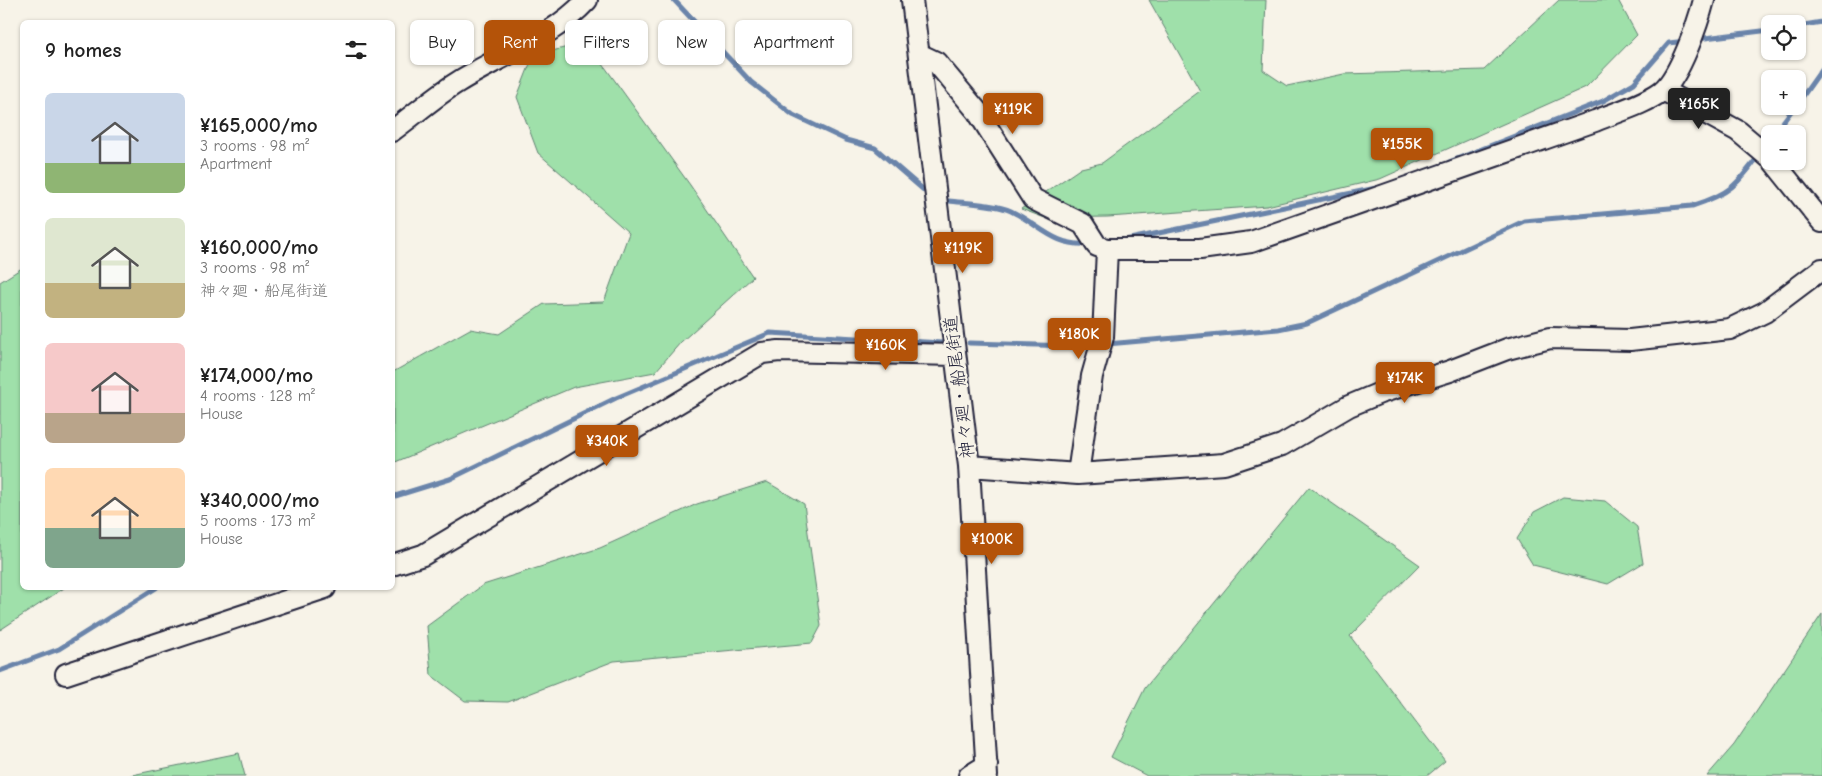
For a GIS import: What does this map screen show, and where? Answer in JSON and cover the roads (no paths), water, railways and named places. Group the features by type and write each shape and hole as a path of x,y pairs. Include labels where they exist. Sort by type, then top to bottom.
{"street":[{"path":"395,128 457,82 541,37 578,10 588,0"},
{"name":"神々廻・船尾街道","path":"912,0 968,466 987,771"},
{"path":"1098,243 1200,249 1251,242 1595,121 1641,102 1662,90 1674,76 1696,30 1704,0"},
{"path":"920,54 936,62 977,111 1034,199 1083,224 1098,243 1103,337 1092,376 1078,474"},
{"path":"1662,90 1738,131 1761,150"},
{"path":"1781,170 1822,222"},
{"path":"968,466 1078,474 1224,464 1282,445 1349,406 1380,393 1450,371 1507,349 1550,338 1630,340 1730,329 1765,312 1822,269"},
{"path":"395,564 423,555 762,353 779,351 955,348"},
{"path":"66,674 319,590"},
{"path":"970,776 987,771"}],"waterway":[{"path":"674,0 751,82 793,115 846,140 875,148 926,192"},
{"path":"1806,25 1822,22"},
{"path":"1697,39 1761,31"},
{"path":"1449,162 1603,101 1634,83 1669,43 1686,41"},
{"path":"1806,92 1822,69"},
{"path":"1781,125 1788,115"},
{"path":"1107,344 1278,329 1307,323 1524,221 1692,206 1705,202 1732,187 1745,174 1760,154"},
{"path":"1125,240 1381,187"},
{"path":"949,201 990,205 1005,209 1057,239 1077,244 1089,244"},
{"path":"395,496 450,479 616,398 770,333 942,343"},
{"path":"969,343 1096,345"},
{"path":"0,671 59,649 153,590"}]}
